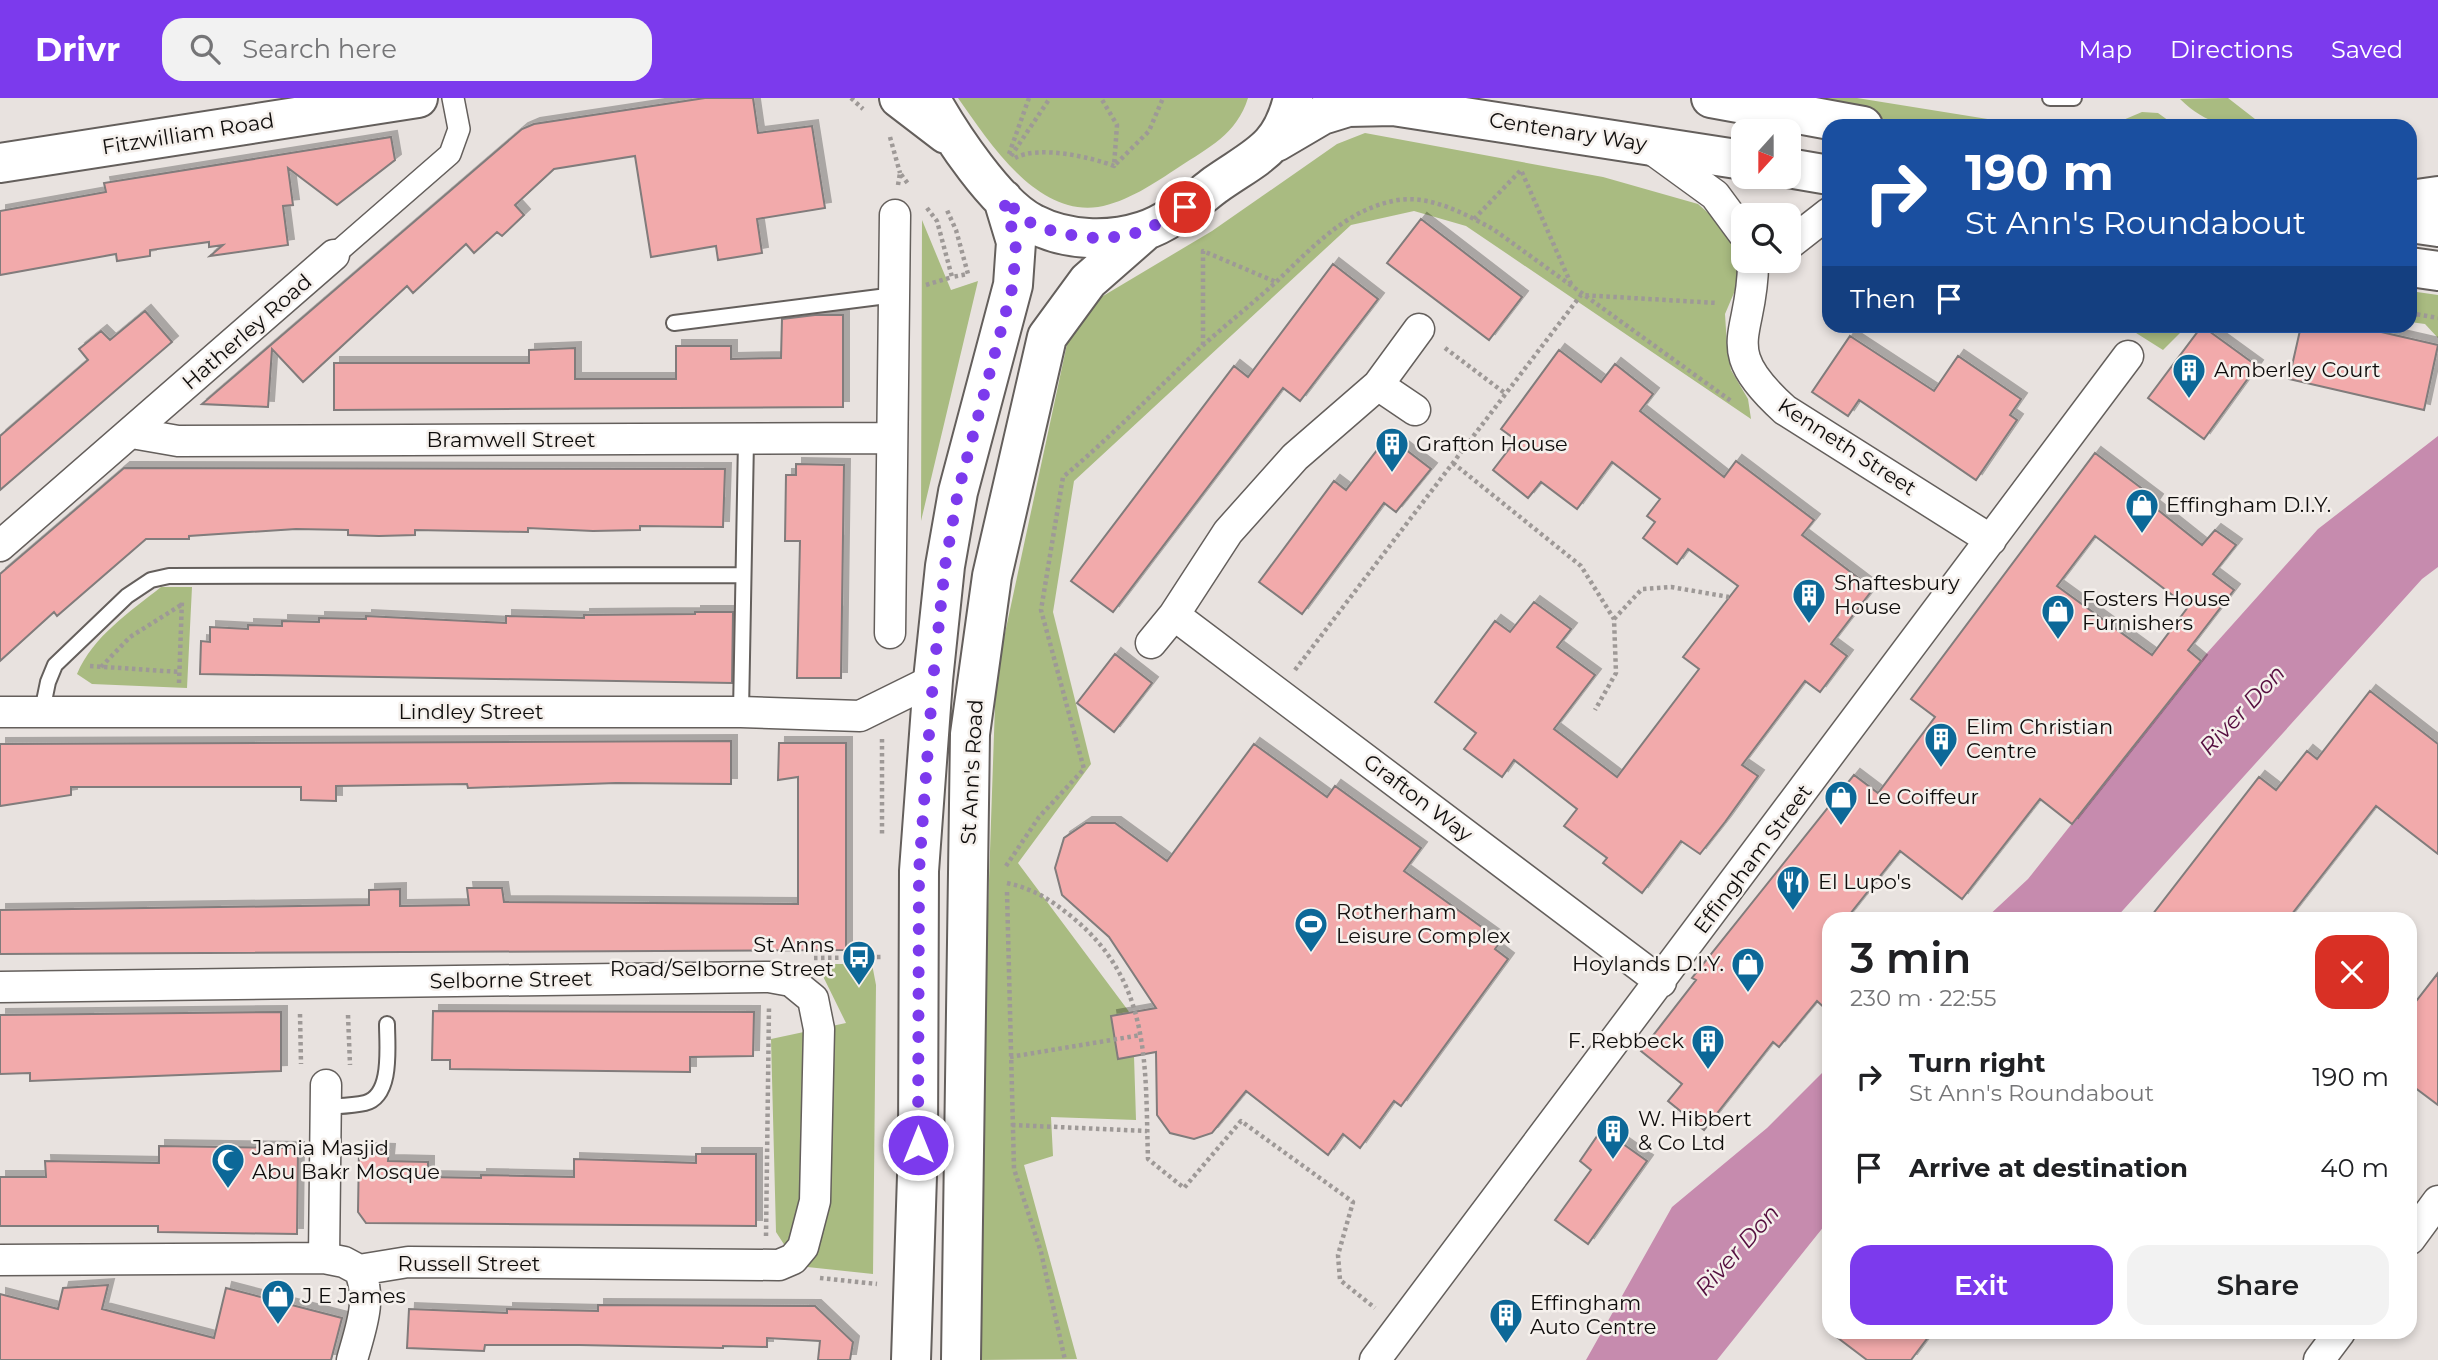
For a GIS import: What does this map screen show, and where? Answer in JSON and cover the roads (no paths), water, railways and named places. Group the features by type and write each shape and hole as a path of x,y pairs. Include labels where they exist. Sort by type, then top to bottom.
{"main road":[{"name":"Fitzwilliam Road","path":"0,163 418,98"},
{"path":"899,98 956,142"},
{"path":"930,98 956,142 1003,199 1032,224 1062,234 1104,239 1145,231"},
{"path":"1276,142 1288,121 1293,98"},
{"path":"1711,98 1825,119"},
{"name":"Centenary Way","path":"1145,231 1185,207 1276,142 1322,114 1348,107 1393,106 1731,158"},
{"path":"1801,170 1822,173"},
{"path":"2417,199 2438,195"},
{"path":"911,1360 919,871 933,680 945,566 958,492 1013,285 1016,242 1003,199"},
{"path":"2417,224 2438,227"},
{"name":"St Ann's Road","path":"961,1360 970,734 992,576 1047,337 1088,281 1145,231"},
{"path":"2417,268 2438,271"}],"street":[{"name":"Hatherley Road","path":"0,546 450,154 459,129 453,98"},
{"path":"1644,144 1716,195 1731,216"},
{"path":"890,633 895,215"},
{"path":"1801,235 1822,218"},
{"name":"Kenneth Street","path":"1751,284 1741,337 1745,362 1759,386 1786,410 1991,540"},
{"path":"1151,643 1174,615 1228,532 1294,457 1378,385 1419,328"},
{"name":"Effingham Street","path":"1375,1360 2128,356"},
{"path":"1378,385 1415,410"},
{"name":"Bramwell Street","path":"132,433 178,441 891,438"},
{"name":"Grafton Way","path":"1174,615 1661,982"},
{"name":"Lindley Street","path":"0,712 741,712 860,716 933,680"},
{"name":"Selborne Street","path":"0,987 773,978 791,981 813,999 818,1029 815,1201 803,1247 793,1259 772,1265"},
{"path":"324,1258 326,1096"},
{"path":"2417,1230 2438,1202"},
{"name":"Russell Street","path":"0,1260 324,1258 344,1262 359,1270 408,1262 772,1265"},
{"path":"352,1360 363,1315 366,1286 359,1270"},
{"path":"2319,1360 2335,1339"}],"lane":[{"path":"2050,98 2074,98"},
{"path":"674,323 895,295"},
{"path":"741,712 746,440"},
{"path":"42,711 48,682 55,665 127,597 151,580 182,576 743,575"},
{"path":"326,1096 367,1103 380,1093 387,1067 387,1024"}],"water":[{"name":"River Don","path":"2438,436 2438,567 2422,579 2121,912 1993,912 2028,879 2207,653 2318,529"},
{"name":"River Don","path":"1822,1073 1822,1229 1717,1360 1586,1360 1672,1207 1767,1128"}],"place":[{"name":"Amberley Court","path":"2189,400"},
{"name":"Grafton House","path":"1392,474"},
{"name":"Effingham D.I.Y.","path":"2142,535"},
{"name":"Shaftesbury House","path":"1809,625"},
{"name":"Fosters House Furnishers","path":"2058,641"},
{"name":"Elim Christian Centre","path":"1941,769"},
{"name":"Le Coiffeur","path":"1841,827"},
{"name":"El Lupo's","path":"1793,912"},
{"name":"Rotherham Leisure Complex","path":"1311,954"},
{"name":"St Anns Road/Selborne Street","path":"859,987"},
{"name":"Hoylands D.I.Y.","path":"1748,994"},
{"name":"F. Rebbeck","path":"1708,1071"},
{"name":"W. Hibbert & Co Ltd","path":"1613,1161"},
{"name":"Jamia Masjid Abu Bakr Mosque","path":"228,1190"},
{"name":"J E James","path":"278,1326"},
{"name":"Effingham Auto Centre","path":"1506,1345"}]}
